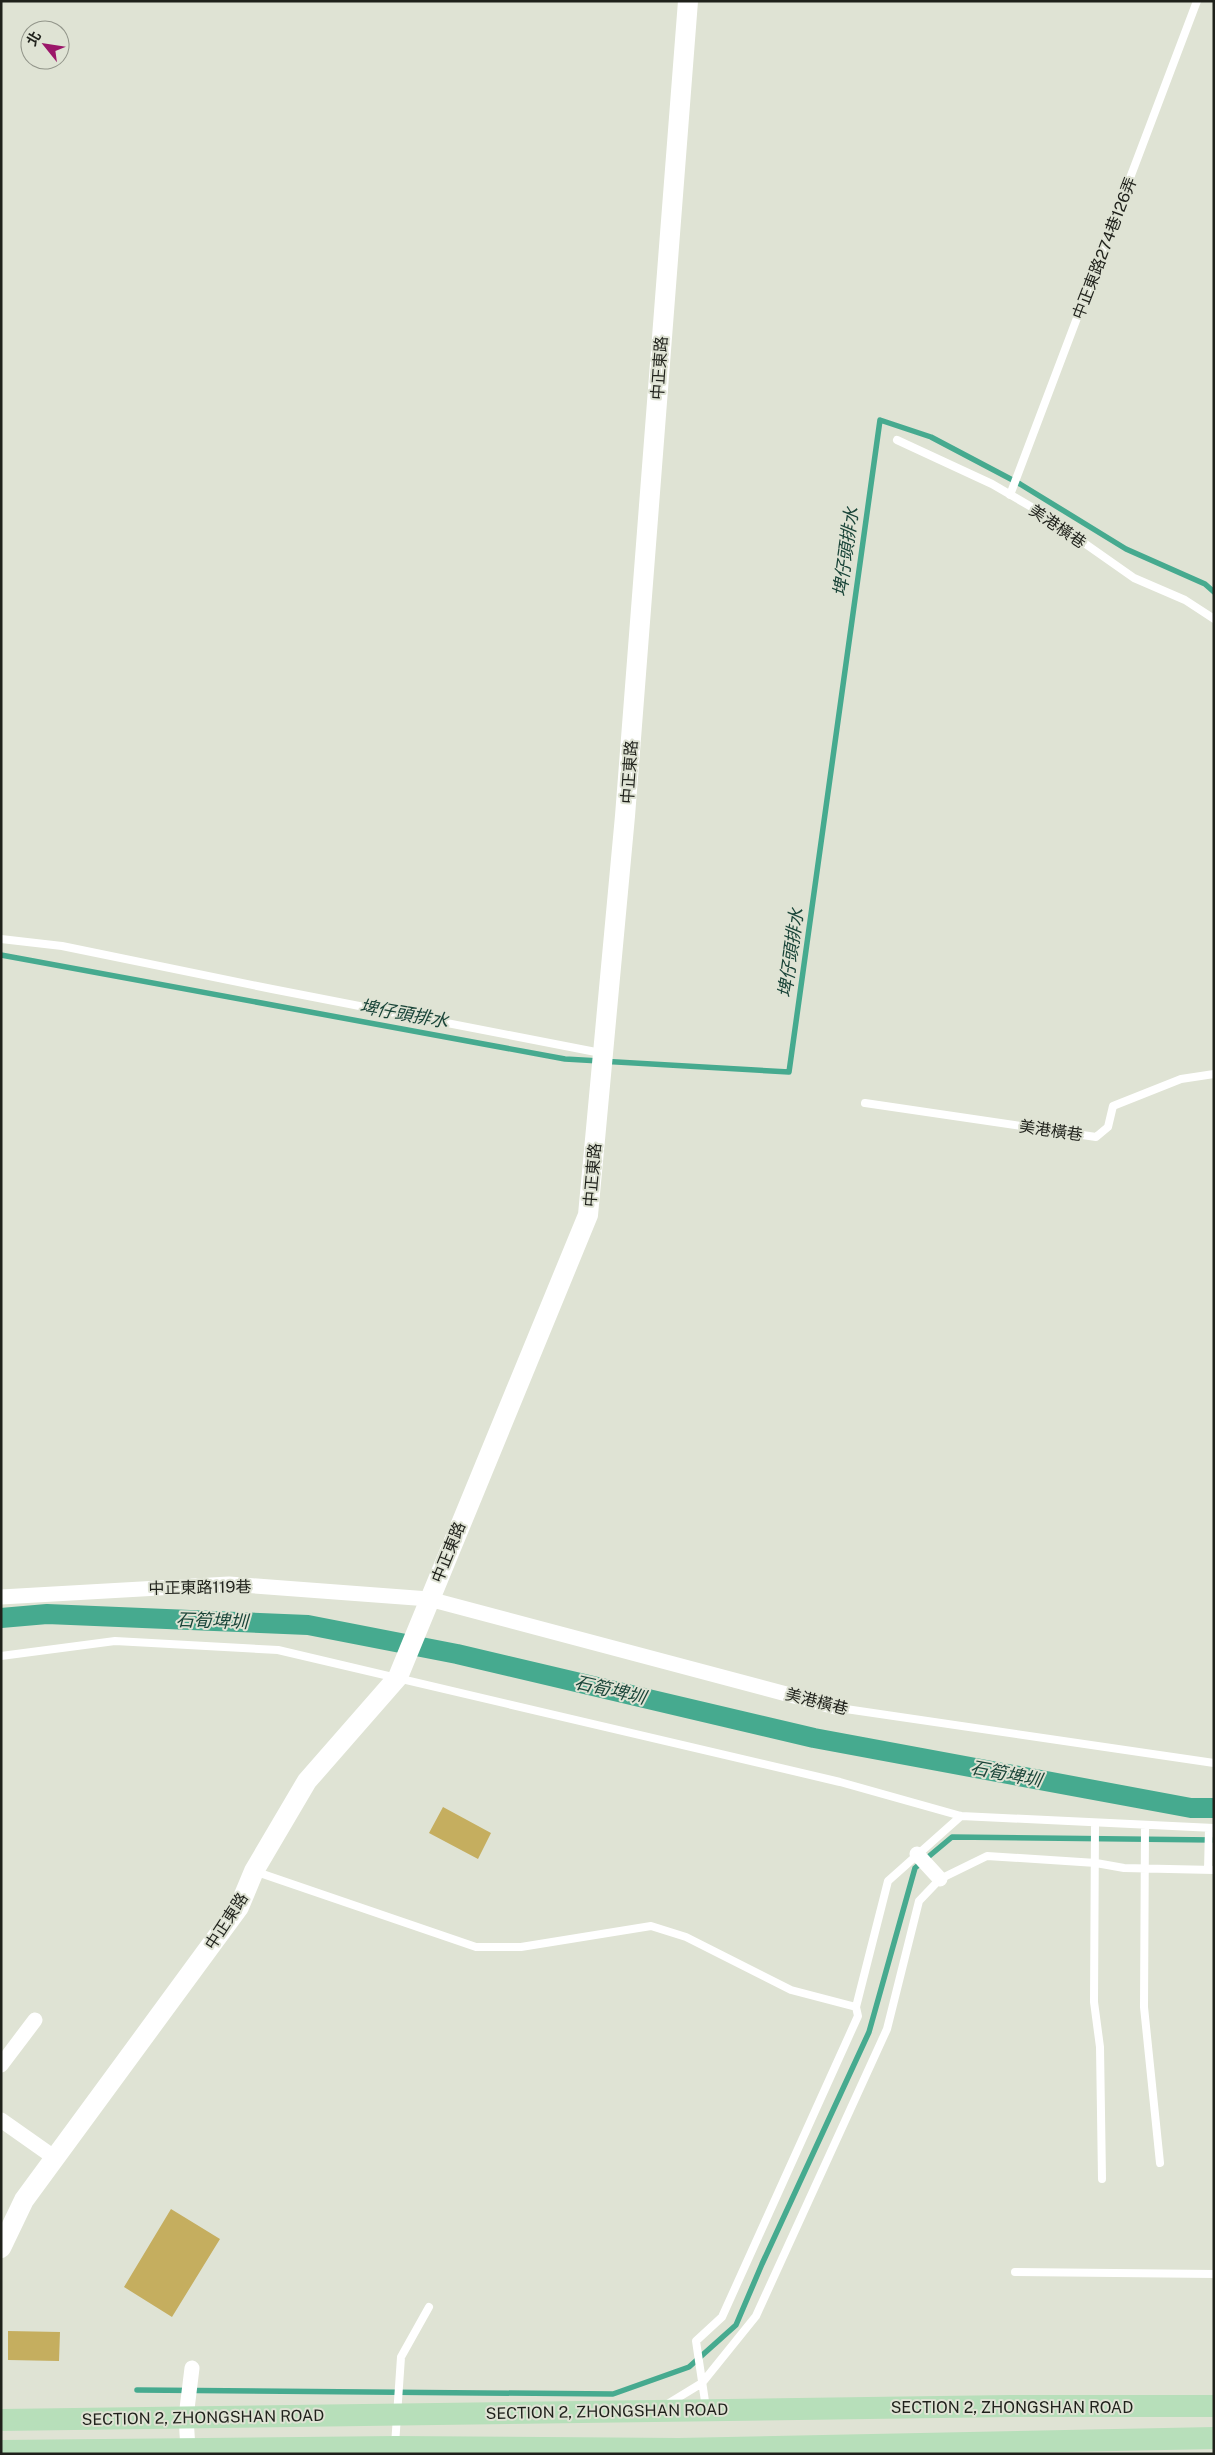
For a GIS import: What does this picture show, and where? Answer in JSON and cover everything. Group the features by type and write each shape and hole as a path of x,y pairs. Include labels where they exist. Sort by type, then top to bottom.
{"main road":[{"name":"中正東路","path":"1,2248 24,2200 239,1906 254,1871 308,1781 398,1677 588,1214 626,816 688,1"},
{"name":"SECTION 2, ZHONGSHAN ROAD","path":"1,2420 706,2410 1214,2406"},
{"name":"SECTION 2, ZHONGSHAN ROAD","path":"1,2452 65,2453 188,2449 264,2452 395,2447 680,2451 1214,2438"}],"street":[{"name":"中正東路119巷","path":"1,1597 229,1584 429,1599"},
{"name":"美港橫巷","path":"429,1599 839,1708"},
{"path":"917,1854 940,1879"},
{"path":"1,2064 35,2020"},
{"path":"1,2120 55,2158"},
{"path":"188,2449 186,2417 192,2368"}],"lane":[{"name":"中正東路274巷126弄","path":"1010,495 1197,1"},
{"name":"美港橫巷","path":"897,440 992,484 1040,512 1134,578 1185,600 1214,619"},
{"path":"1,939 62,946 603,1053"},
{"name":"美港橫巷","path":"865,1103 1096,1136 1108,1127 1114,1106 1181,1079 1214,1074"},
{"path":"1,1656 115,1641 278,1650 840,1782 961,1816 1095,1824 1211,1828 1211,1870 1144,1868 986,1856 940,1879 919,1901 887,2029 756,2316 702,2383 656,2411"},
{"name":"美港橫巷","path":"839,1708 1214,1763"},
{"path":"706,2410 696,2341 722,2317 858,2016 856,2007 888,1881 961,1816"},
{"path":"1095,1824 1094,2002 1100,2047 1102,2179"},
{"path":"1145,1826 1144,2007 1160,2163"},
{"path":"254,1871 476,1947 522,1947 651,1926 686,1936 791,1990 856,2007"},
{"path":"1015,2272 1214,2274"},
{"path":"395,2447 401,2358 429,2307"}],"building":[{"path":"443,1807 491,1833 478,1859 429,1833"},
{"path":"171,2209 220,2239 172,2317 124,2287"},
{"path":"8,2331 60,2332 59,2361 8,2360"}],"waterway":[{"name":"埤仔頭排水","path":"1,955 565,1059 789,1072 880,420 931,437 1020,484 1126,549 1205,584 1214,592"},
{"name":"石筍埤圳","path":"1,1618 47,1614 308,1625 457,1654 814,1738 1191,1808 1214,1808"},
{"path":"137,2390 613,2394 689,2367 736,2325 762,2264 869,2032 915,1868 952,1837 1214,1840"}]}
